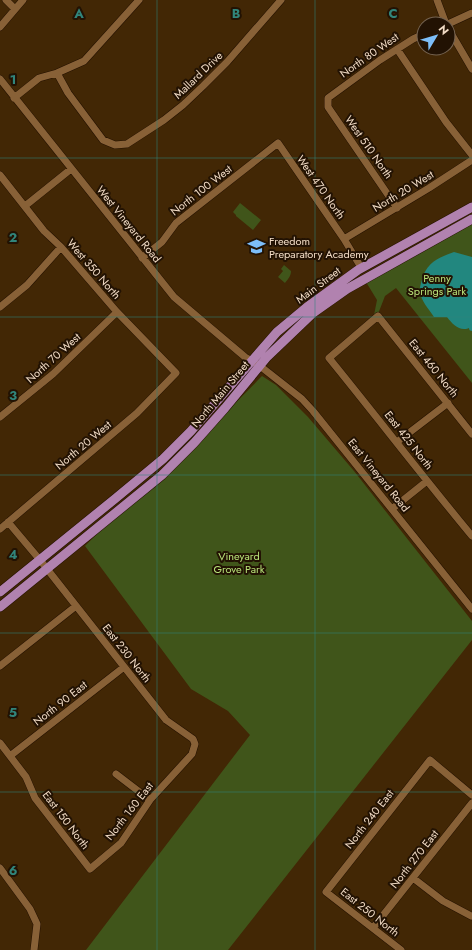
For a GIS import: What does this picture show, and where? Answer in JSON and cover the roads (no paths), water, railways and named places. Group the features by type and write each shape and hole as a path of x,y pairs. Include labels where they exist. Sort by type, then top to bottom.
{"main road":[{"name":"Main Street","path":"256,363 277,332 307,307 350,276 472,207"},
{"name":"North Main Street","path":"0,592 163,459 256,363 267,356 313,313 341,293 472,219"},
{"name":"North Main Street","path":"0,607 162,474 194,443 225,408 256,363"}],"street":[{"path":"6,0 15,8"},
{"path":"0,27 23,0"},
{"path":"14,98 39,78 57,73 84,61 138,0"},
{"name":"Mallard Drive","path":"57,73 68,93 103,140 115,145 130,143 183,105 228,62 281,0"},
{"path":"437,0 444,16"},
{"path":"456,20 472,13"},
{"name":"North 80 West","path":"328,98 416,37"},
{"path":"456,42 472,69"},
{"path":"397,49 446,122 472,156"},
{"name":"West Vineyard Road","path":"0,79 174,297 245,357 256,363"},
{"name":"West 510 North","path":"328,98 328,107 397,208"},
{"name":"West 470 North","path":"278,143 344,238 359,264"},
{"name":"North 100 West","path":"142,258 162,242 176,223 278,143"},
{"name":"North 20 West","path":"344,238 397,208 472,160"},
{"path":"25,206 71,169"},
{"name":"West 350 North","path":"0,175 44,231 61,247 116,312 176,373"},
{"path":"0,307 27,285 61,247"},
{"name":"North 70 West","path":"0,417 53,374 116,312"},
{"name":"East 460 North","path":"329,358 378,316 472,434"},
{"name":"East 425 North","path":"329,358 472,536"},
{"name":"East Vineyard Road","path":"256,363 302,399 313,411 472,609"},
{"name":"North 20 West","path":"0,529 137,413 176,373"},
{"path":"397,442 448,404"},
{"path":"392,509 427,481"},
{"name":"East 230 North","path":"8,522 40,560 166,720 193,739 196,744"},
{"path":"0,666 76,606"},
{"name":"North 90 East","path":"10,756 124,667"},
{"name":"East 150 North","path":"0,743 26,777 35,798 90,869"},
{"name":"North 160 East","path":"90,869 121,843 150,800 192,754 196,744"},
{"name":"North 240 East","path":"326,892 430,760 472,795"},
{"path":"116,774 150,800"},
{"name":"North 270 East","path":"373,928 472,803"},
{"path":"0,868 30,909 37,924 34,950"},
{"path":"413,878 443,901 471,916"},
{"name":"East 250 North","path":"326,892 401,950"}],"water":[{"path":"454,252 472,257 472,326 465,329 458,328 447,317 434,317 424,302 420,292 423,276 428,267 440,258"}],"place":[{"name":"Freedom Preparatory Academy","path":"256,247"}],"park label":[{"name":"Penny Springs Park","path":"437,284"},
{"name":"Vineyard Grove Park","path":"239,562"}]}
